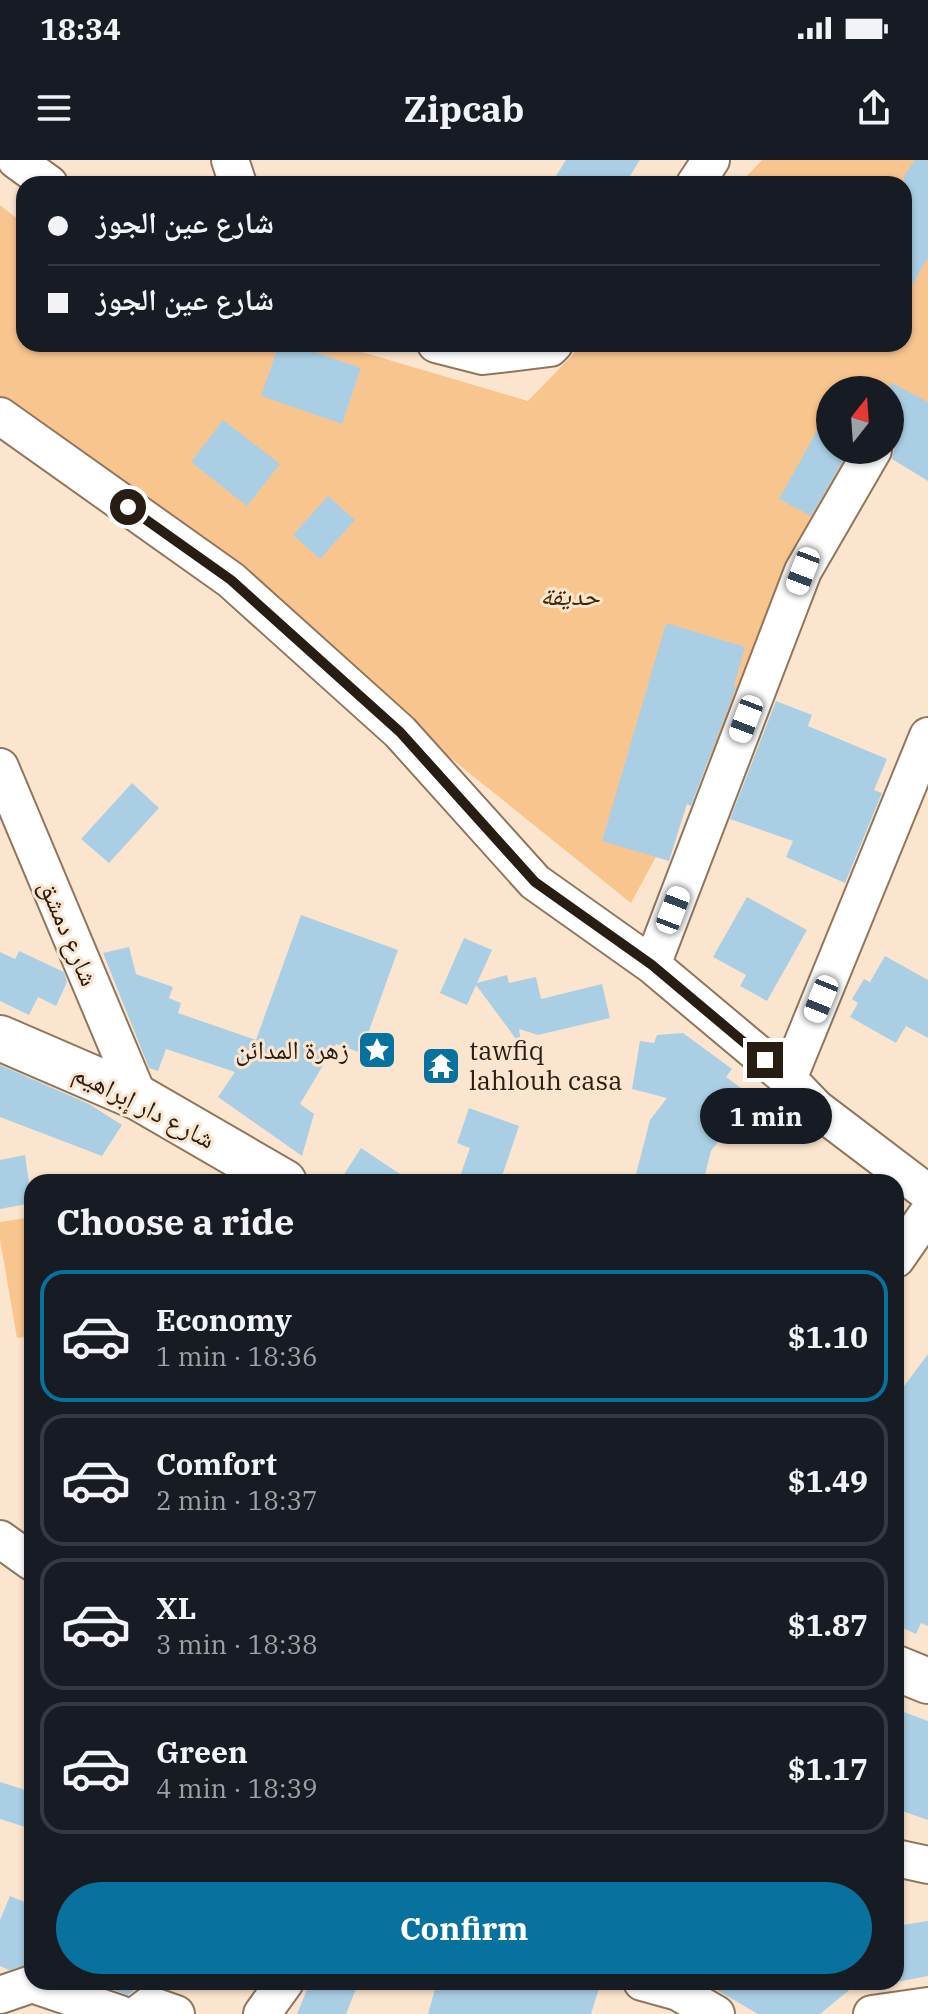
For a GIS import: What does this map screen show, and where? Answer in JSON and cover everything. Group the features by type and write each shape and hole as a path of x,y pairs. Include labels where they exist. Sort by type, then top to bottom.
{"main road":[{"name":"شارع دار إبراهيم","path":"0,1038 139,1098 270,1174"},
{"path":"904,1671 928,1681"}],"street":[{"path":"16,160 38,176"},
{"path":"467,352 483,356 516,352"},
{"path":"0,416 231,580 400,732 535,882 652,965 788,1079 816,1108 903,1174"},
{"path":"652,965 803,571 865,464"},
{"path":"788,1079 928,736"},
{"name":"شارع دمشق","path":"0,767 139,1098"},
{"path":"904,1175 928,1193"},
{"path":"904,1248 928,1213"},
{"path":"0,1539 24,1556"},
{"path":"904,1860 928,1865"},
{"path":"33,1990 120,2014"},
{"path":"262,2014 279,1990"},
{"path":"679,1996 716,2014"},
{"path":"138,2014 150,2005 176,2014"},
{"path":"872,2014 928,2006"}],"green space":[{"name":"حديقة","path":"762,160 928,160 928,412 904,398 904,376 816,376 816,464 868,464 631,903 0,396 0,205 16,218 16,352 362,352 528,401 575,352 912,352 912,176 747,176"},
{"path":"24,1218 24,1337 17,1338 0,1239 0,1222"}],"building":[{"path":"566,160 640,160 630,176 556,176"},
{"path":"915,160 928,160 928,257 912,286 912,176 904,176"},
{"path":"276,352 315,352 361,368 342,424 261,396"},
{"path":"904,389 928,402 928,481 900,464 904,464"},
{"path":"223,420 280,464 247,506 191,462"},
{"path":"816,432 816,464 841,464 811,516 779,499"},
{"path":"328,496 355,520 320,559 293,535"},
{"path":"666,623 745,647 736,687 691,806 687,804 669,861 602,841"},
{"path":"776,701 812,715 808,726 887,759 874,790 882,793 845,883 786,857 793,841 730,819"},
{"path":"132,783 159,808 109,863 81,839"},
{"path":"747,897 807,930 767,1001 740,986 746,975 713,957"},
{"path":"301,915 398,950 361,1053 336,1044 300,1104 314,1114 302,1156 218,1097 235,1072 166,1049 158,1071 149,1068 103,953 129,947 136,974 173,987 169,998 181,1003 178,1013 256,1040"},
{"path":"464,938 492,950 477,983 507,975 509,983 536,977 541,999 602,984 610,1018 538,1035 519,1029 522,1047 476,985 467,1005 440,993"},
{"path":"19,951 64,972 67,982 56,1006 38,997 29,1015 0,1001 0,952 15,959"},
{"path":"885,956 928,980 928,1038 906,1026 896,1043 850,1017 858,1003 852,999 864,979 870,982"},
{"path":"683,1033 732,1069 726,1077 752,1096 711,1151 705,1174 636,1174 650,1120 667,1098 632,1089 640,1041 654,1043 657,1035"},
{"path":"0,1065 89,1104 122,1125 102,1156 0,1117"},
{"path":"469,1108 519,1126 503,1174 461,1174 470,1148 457,1143"},
{"path":"361,1148 400,1174 344,1174"},
{"path":"25,1155 28,1174 24,1174 24,1204 0,1209 0,1160"},
{"path":"928,1354 928,1626 921,1623 916,1634 904,1629 904,1386"},
{"path":"904,1712 928,1721 928,1820 904,1812"},
{"path":"0,1782 24,1790 24,1826 0,1819"},
{"path":"10,1896 24,1902 24,1966 9,1970 0,1966 0,1920"},
{"path":"928,1921 928,1976 904,1980 904,1925"},
{"path":"114,1990 134,1990 128,1995"},
{"path":"307,1990 356,1990 346,2014 297,2014"},
{"path":"435,1990 598,1990 591,2014 428,2014"},
{"path":"717,1990 849,1990 820,2014 758,2014"}],"place":[{"name":"زهرة المدائن","path":"377,1050"},
{"name":"tawfiq lahlouh casa","path":"441,1066"}],"route":[{"path":"128,507 231,580 400,732 535,882 652,965 765,1060"}]}
